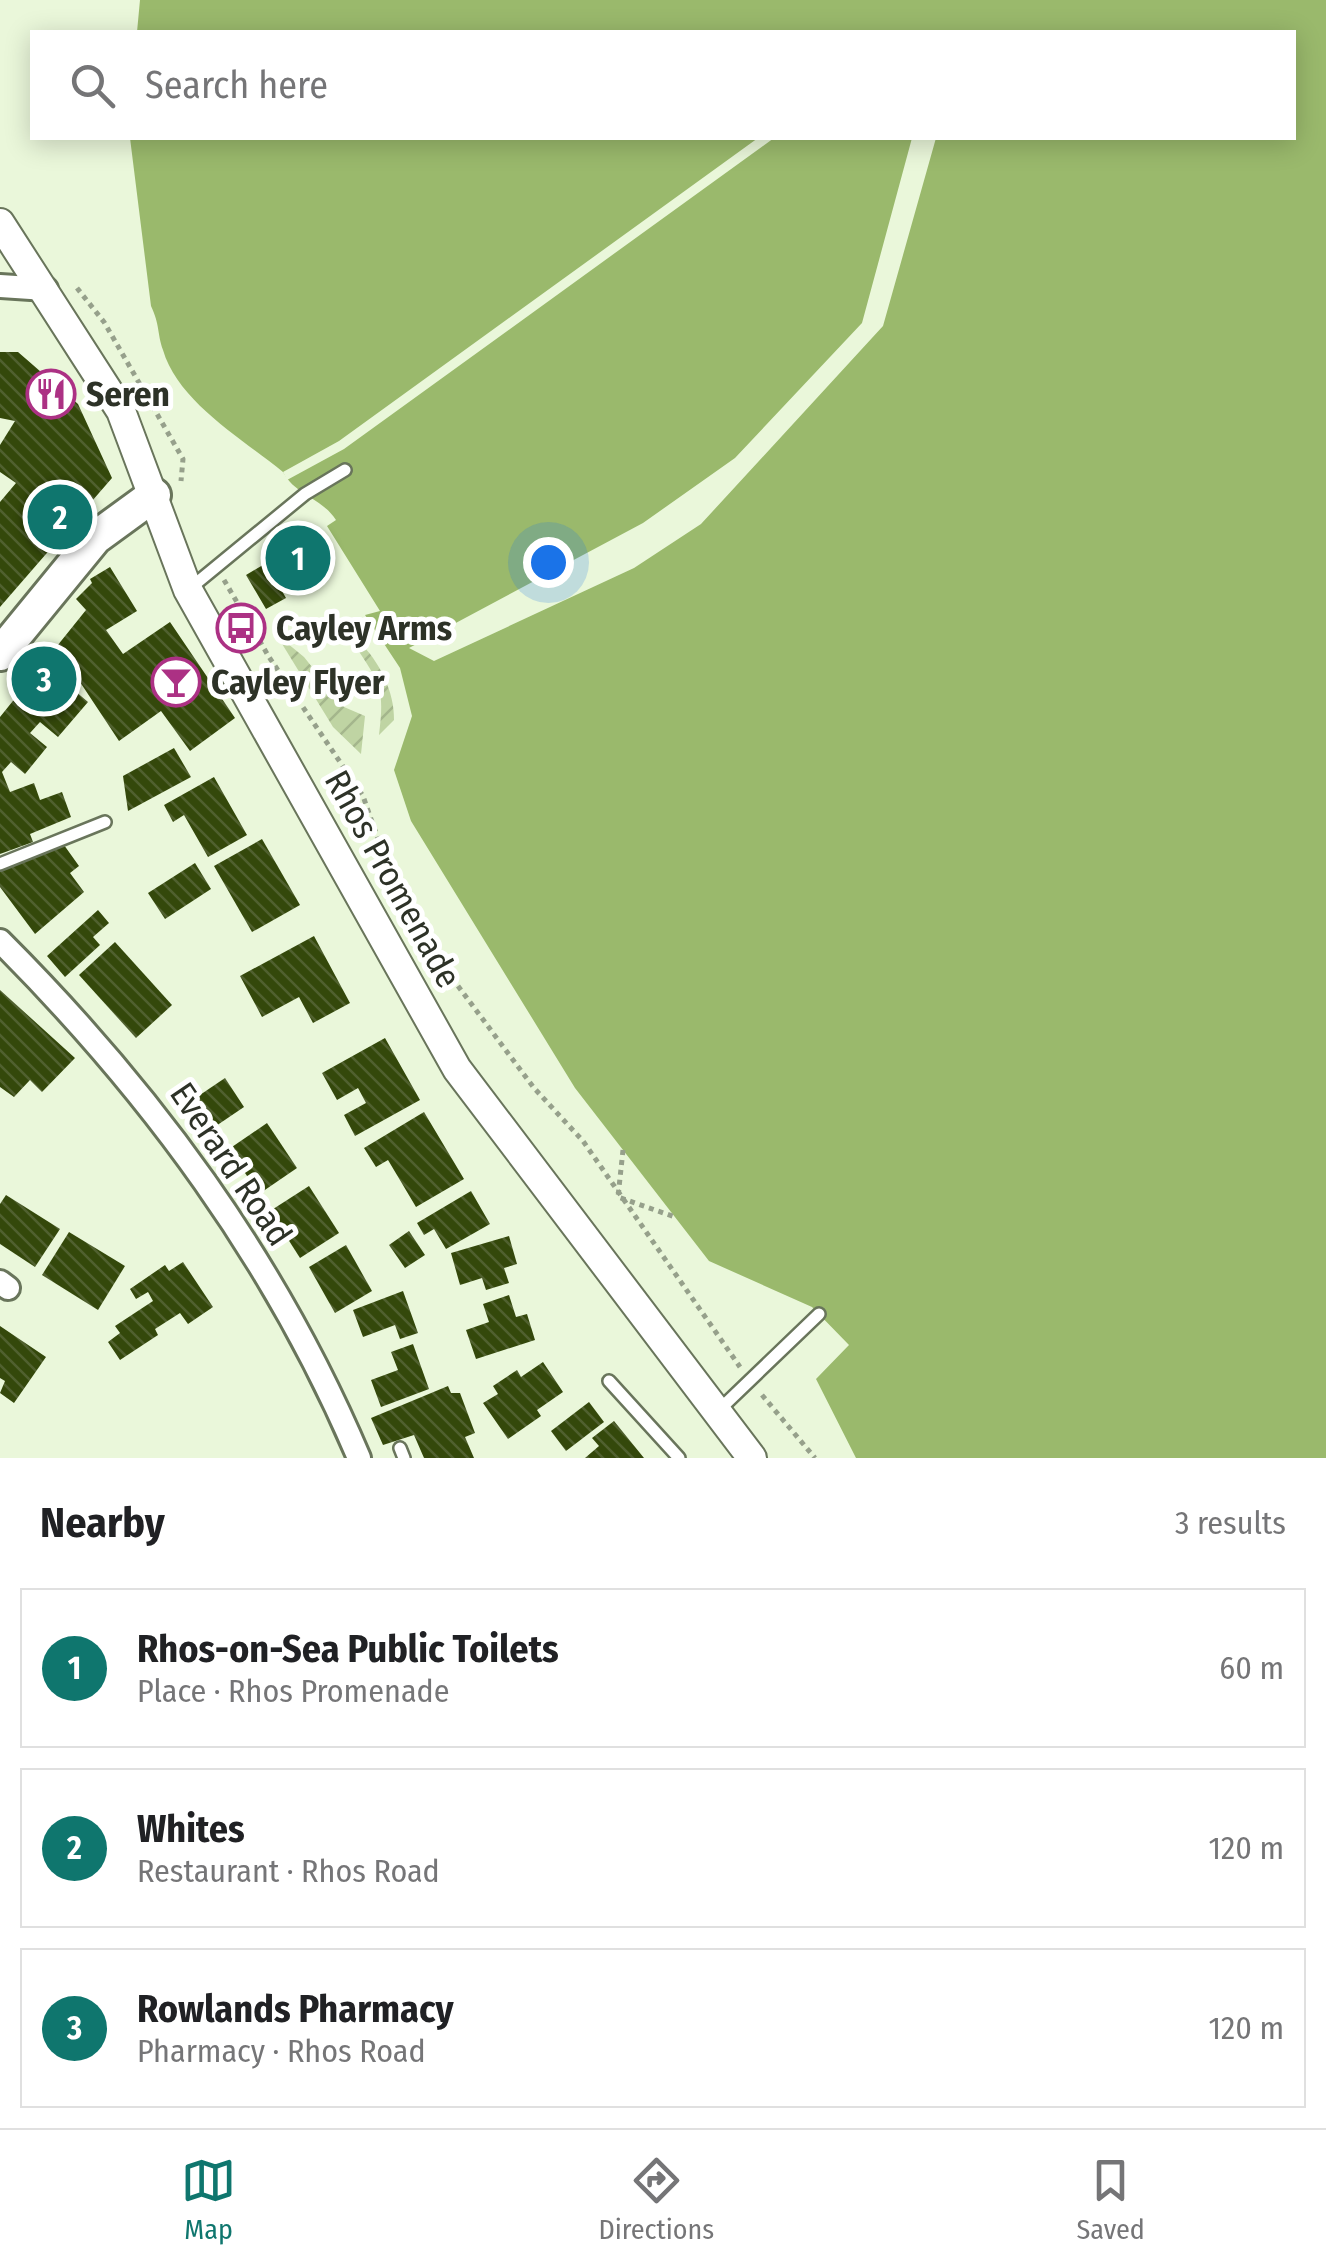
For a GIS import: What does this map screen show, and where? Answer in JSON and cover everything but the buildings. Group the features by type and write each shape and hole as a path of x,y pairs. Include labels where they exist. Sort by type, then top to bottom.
{"main road":[{"path":"0,654 94,538 154,495"}],"street":[{"name":"Rhos Promenade","path":"0,224 46,289 121,411 188,590 457,1069 752,1458"},
{"path":"0,286 46,289"},
{"name":"Everard Road","path":"0,941 73,1013 154,1108 250,1249 326,1380 359,1458"}],"lane":[{"path":"188,590 305,494 345,470"},
{"path":"0,864 105,822"},
{"path":"718,1411 819,1314"},
{"path":"608,1381 679,1458"}],"path":[{"path":"319,732 362,796 378,840 452,978 534,1088 583,1141 618,1197 751,1381 814,1458"},
{"path":"618,1197 624,1150"},
{"path":"618,1197 676,1218"}],"shaded area":[{"path":"140,0 1326,0 1326,1458 856,1458 816,1379 849,1345 812,1307 709,1261 575,1088 411,821 394,770 412,716 400,668 365,615 380,611 327,526 336,520 330,512 197,403 171,369 151,306 130,140 1296,140 1296,30 137,30"},
{"path":"276,634 304,657 344,707 365,716 361,754 333,727"},
{"path":"359,642 379,667 392,699 394,720 379,735 381,696 354,644"}],"pier":[{"path":"755,140 771,140 344,449 287,480 283,472 339,441"},
{"path":"911,140 935,140 883,326 701,524 634,568 434,661 409,648 643,523 735,458 862,323"}],"place":[{"name":"Seren","path":"51,394"},
{"name":"Whites","path":"60,517"},
{"name":"Rhos-on-Sea Public Toilets","path":"298,558"},
{"name":"Cayley Arms","path":"241,628"},
{"name":"Rowlands Pharmacy","path":"44,679"},
{"name":"Cayley Flyer","path":"176,682"}]}
